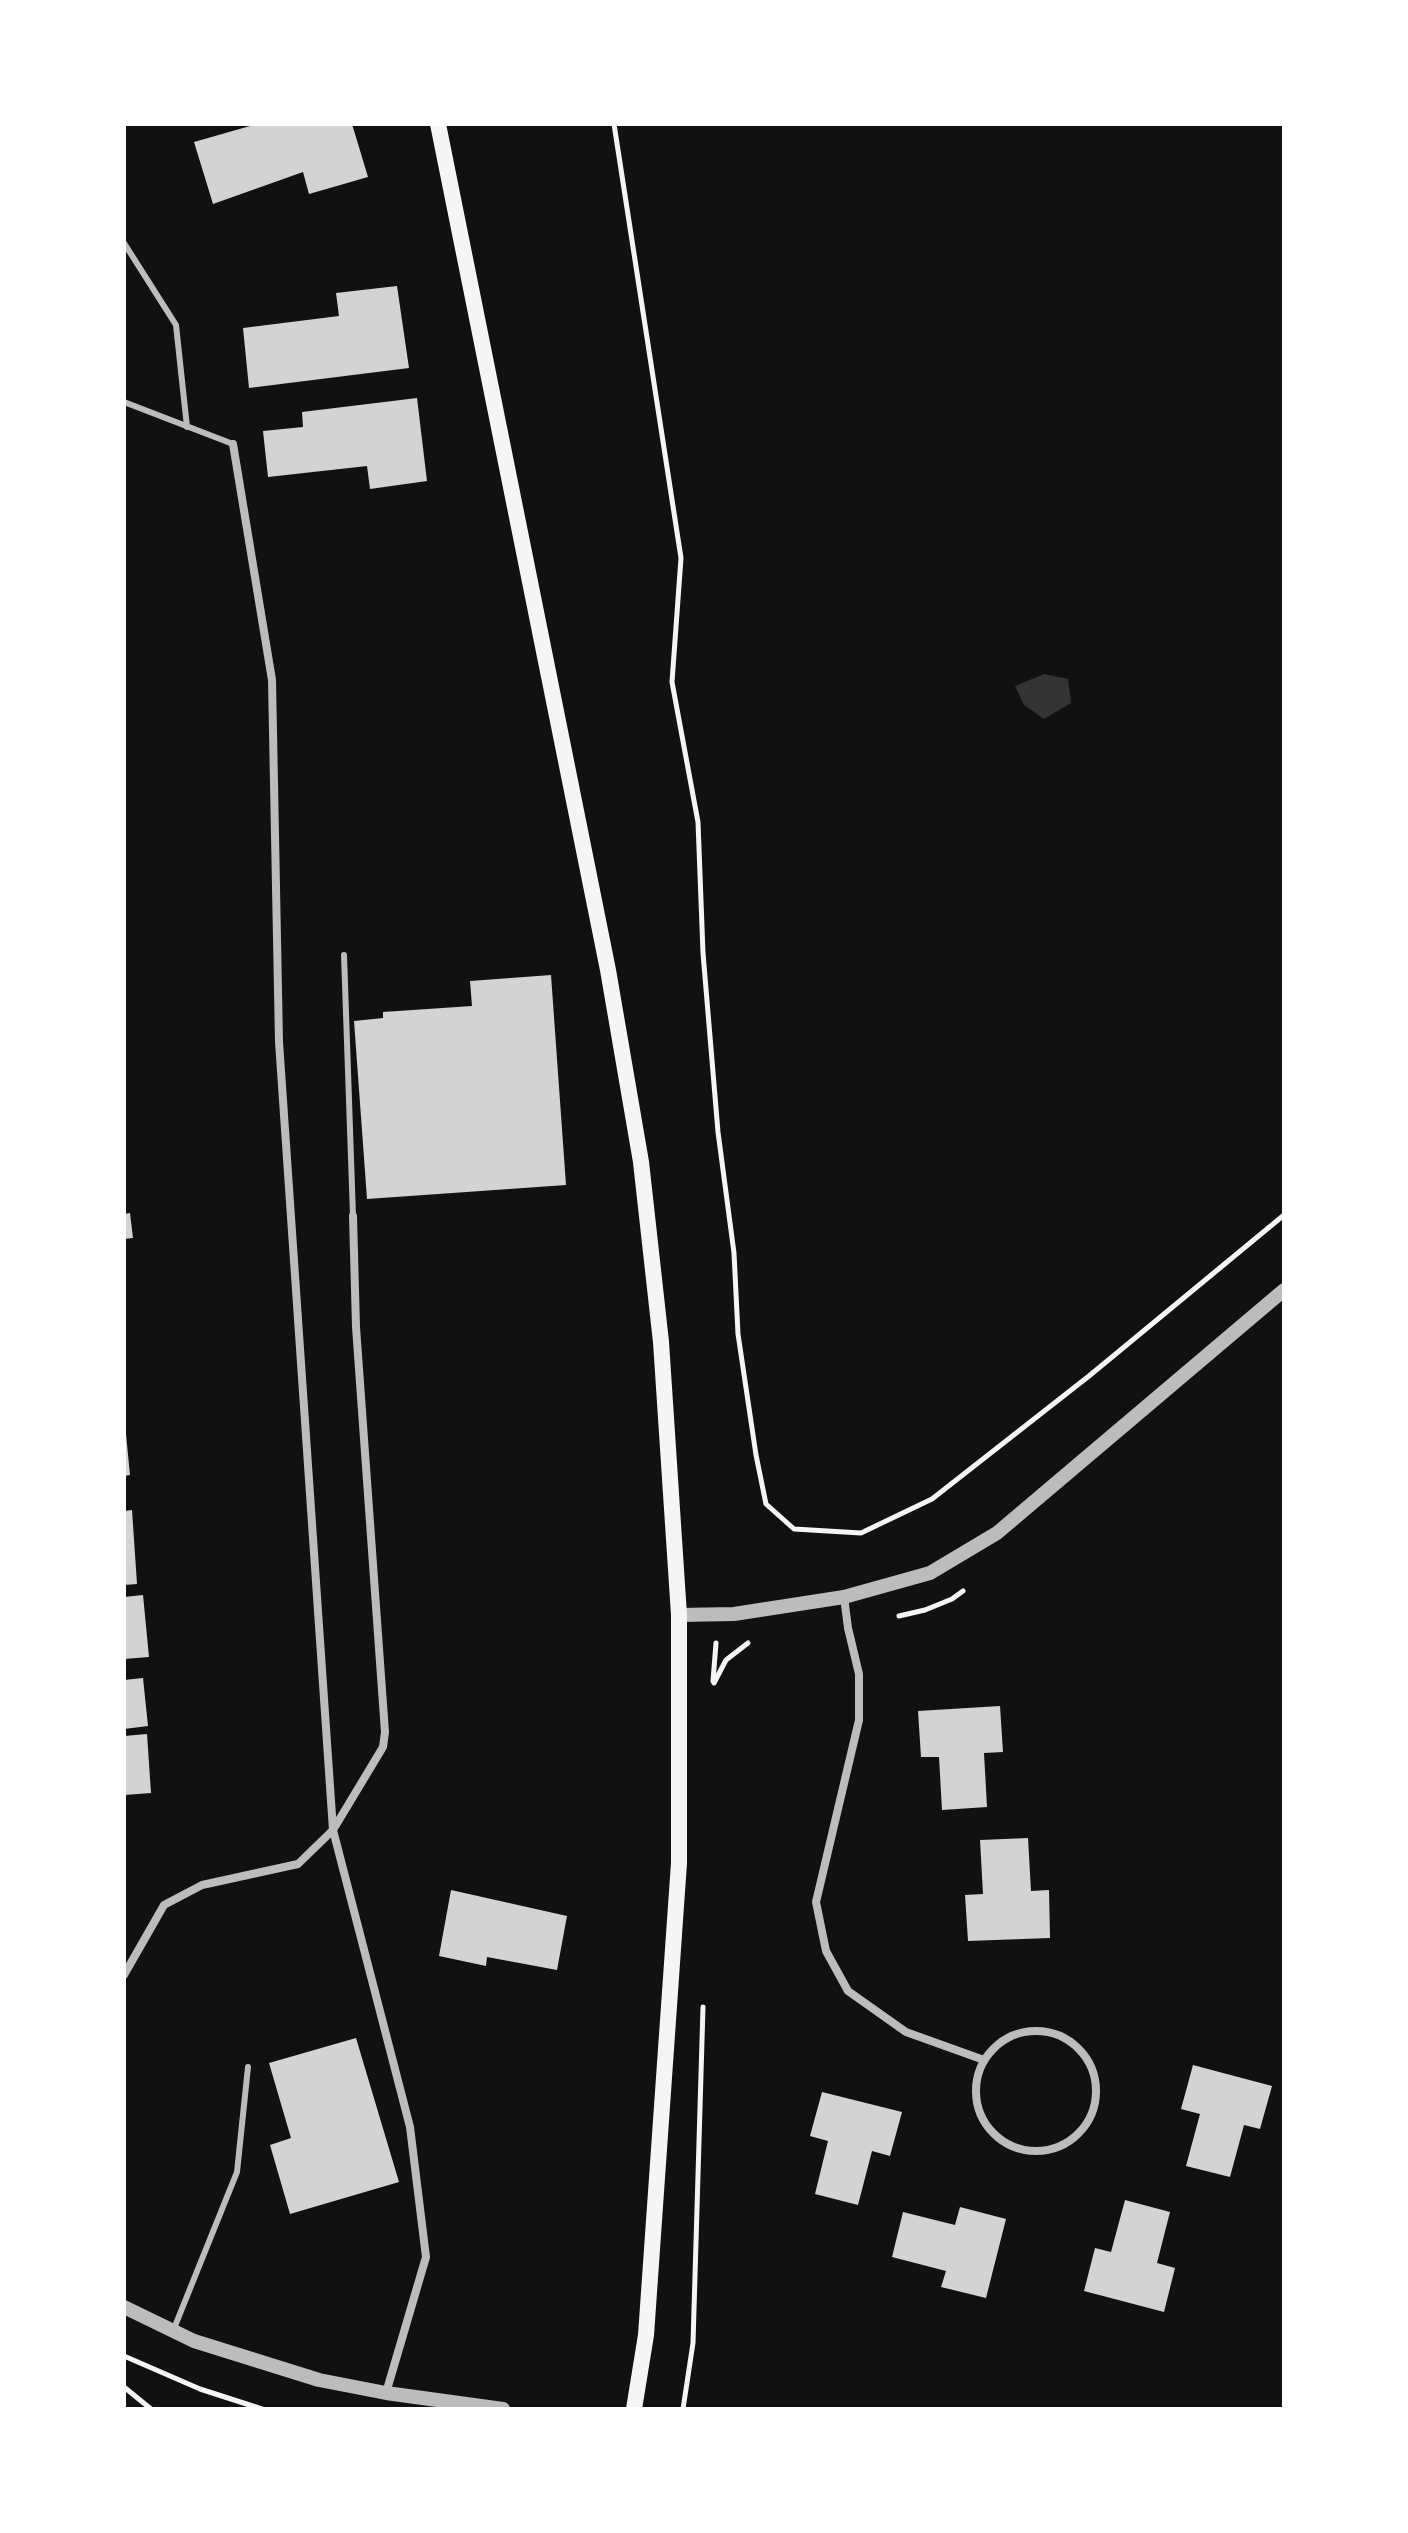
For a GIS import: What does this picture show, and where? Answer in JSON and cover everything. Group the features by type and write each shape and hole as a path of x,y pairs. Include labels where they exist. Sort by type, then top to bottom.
{"main road":[{"path":"438,124 608,970 641,1162 662,1356 679,1615 679,1863 646,2335 634,2409"}],"street":[{"path":"233,444 272,680 279,1042 333,1830 410,2127 426,2257 386,2393"},
{"path":"124,1975 164,1905 202,1885 298,1864 333,1830 383,1747 385,1732 356,1327 353,1216"},
{"path":"679,1615 718,1614 844,1597 930,1573 997,1533 1284,1290"},
{"path":"844,1597 859,1674 859,1720 816,1902 826,1951 848,1991 906,2032 984,2060"},
{"path":"1036,2031 1062,2037 1078,2047 1095,2079 1096,2096 1092,2114 1083,2130 1070,2142 1053,2149 1035,2152 1009,2145 988,2129 979,2113 975,2095 977,2077 984,2060 995,2046 1010,2036 1036,2031"},
{"path":"124,2307 194,2341 319,2380 386,2393 503,2409"}],"lane":[{"path":"124,243 176,325 187,427"},
{"path":"124,402 233,444"},
{"path":"344,955 353,1216"},
{"path":"173,2331 237,2172 248,2067"}],"path":[{"path":"614,124 681,558 672,682 698,822 703,953 718,1132 734,1253 738,1334 766,1504 794,1529 861,1533 932,1499 1078,1385 1284,1215"},
{"path":"712,1695 718,1614"},
{"path":"683,2409 693,2343 703,1999"},
{"path":"124,2356 200,2389 262,2409"},
{"path":"124,2387 151,2409"}],"shaded area":[{"path":"1044,674 1068,679 1071,703 1044,719 1024,705 1015,686"}],"building":[{"path":"257,124 352,124 368,177 309,194 303,172 213,204 194,142"},
{"path":"397,286 409,368 249,388 243,328 339,316 336,293"},
{"path":"417,398 427,481 370,489 367,466 268,477 263,431 303,427 302,412"},
{"path":"551,975 566,1185 367,1199 354,1021 383,1018 383,1012 472,1006 470,981"},
{"path":"130,1213 133,1238 124,1239 124,1214"},
{"path":"124,1434 130,1475 124,1476"},
{"path":"132,1510 137,1584 124,1585 124,1511"},
{"path":"143,1595 149,1657 124,1659 124,1597"},
{"path":"143,1678 148,1726 124,1729 124,1680"},
{"path":"1000,1706 1003,1752 984,1753 987,1807 942,1810 939,1757 921,1757 918,1711"},
{"path":"147,1734 151,1793 124,1795 124,1736"},
{"path":"1028,1838 1031,1891 1049,1890 1050,1938 968,1941 965,1895 983,1894 980,1840"},
{"path":"451,1890 567,1916 557,1970 487,1957 486,1966 439,1956"},
{"path":"356,2038 399,2182 290,2214 270,2145 291,2138 269,2063"},
{"path":"1193,2065 1272,2086 1260,2129 1244,2125 1230,2177 1186,2166 1200,2114 1181,2109"},
{"path":"822,2092 902,2112 890,2156 872,2151 858,2205 815,2194 828,2141 810,2136"},
{"path":"1125,2200 1170,2212 1157,2263 1175,2268 1164,2312 1084,2291 1095,2248 1111,2252"},
{"path":"960,2207 1006,2219 986,2298 941,2287 946,2271 892,2257 903,2212 955,2225"}]}
